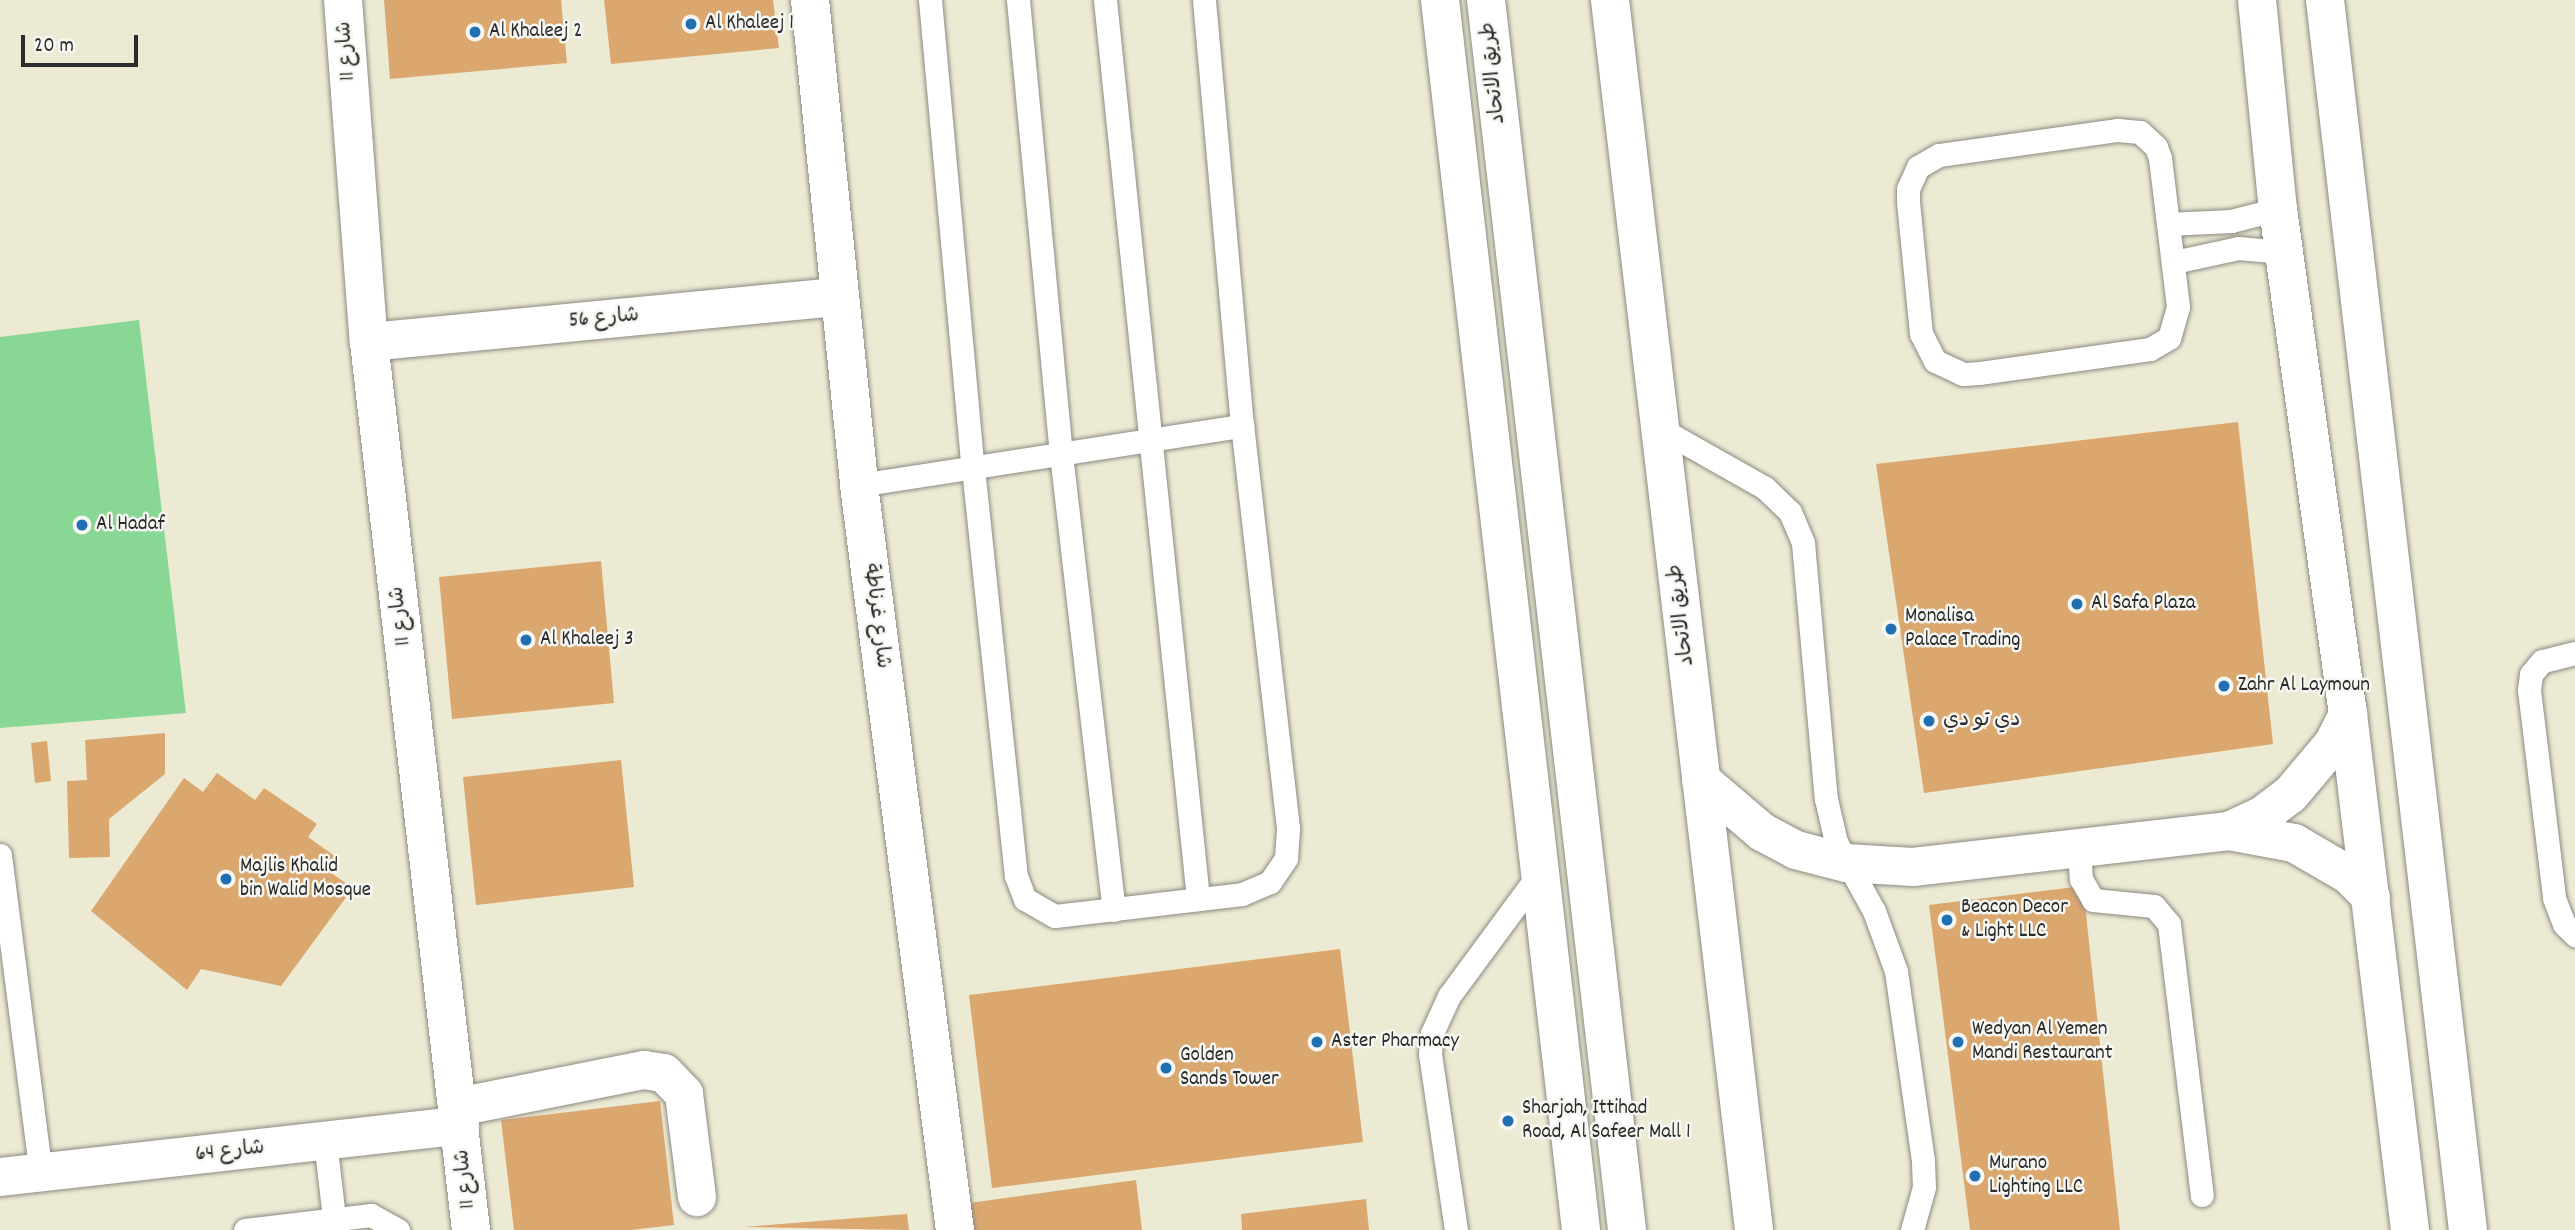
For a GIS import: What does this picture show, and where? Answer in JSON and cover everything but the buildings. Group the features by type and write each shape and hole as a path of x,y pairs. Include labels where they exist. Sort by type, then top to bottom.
{"main road":[{"name":"شارع 11","path":"343,0 369,342 471,1230"},
{"name":"شارع غرناطة","path":"810,0 859,485 955,1230"},
{"path":"1440,0 1581,1230"},
{"name":"طريق الاتحاد","path":"1486,0 1627,1230"},
{"name":"طريق الاتحاد","path":"1610,0 1754,1230"},
{"path":"2257,0 2278,209 2348,714 2410,1230"},
{"path":"2325,0 2468,1230"},
{"name":"شارع 56","path":"369,342 838,297"},
{"path":"2229,831 2263,816 2290,795 2320,762 2348,714"},
{"path":"1701,780 1762,832 1796,850 1846,863 1913,867 2079,845 2229,831 2294,843 2349,875 2371,897"},
{"name":"شارع 64","path":"0,1177 325,1142 459,1116 644,1070 664,1073 684,1094 697,1196"}],"lane":[{"path":"930,0 972,468 1019,888 1033,908 1055,916 1242,894 1270,882 1286,858 1289,843 1242,426 1204,0"},
{"path":"1018,0 1061,454 1114,910"},
{"path":"1105,0 1153,440 1198,899"},
{"path":"2117,130 2140,132 2149,138 2160,158 2168,224 2179,318 2169,338 2150,349 1963,374 1948,370 1926,349 1908,189 1927,159 2117,130"},
{"path":"2168,224 2231,221 2278,209"},
{"path":"2174,262 2238,248 2284,251"},
{"path":"859,485 1242,426"},
{"path":"1659,428 1765,488 1798,527 1806,560 1822,778 1836,842 1874,911 1896,971 1923,1161 1924,1186 1912,1230"},
{"path":"2575,653 2542,661 2531,674 2529,690 2554,898 2564,924 2575,936"},
{"path":"2079,845 2081,879 2093,900 2154,906 2168,924 2202,1195"},
{"path":"0,855 41,1173"},
{"path":"1456,1230 1430,1054 1432,1033 1449,996 1539,874"},
{"path":"325,1142 334,1218"},
{"path":"245,1230 371,1214 398,1230"}],"green space":[{"name":"Al Hadaf","path":"139,320 186,713 0,728 0,337"}],"place":[{"name":"Al Khaleej 1","path":"691,24"},
{"name":"Al Khaleej 2","path":"475,32"},
{"name":"Al Hadaf","path":"82,525"},
{"name":"Al Safa Plaza","path":"2077,604"},
{"name":"Monalisa Palace Trading","path":"1891,629"},
{"name":"Al Khaleej 3","path":"526,640"},
{"name":"Zahr Al Laymoun","path":"2224,686"},
{"name":"دي تو دي","path":"1929,721"},
{"name":"Majlis Khalid bin Walid Mosque","path":"226,879"},
{"name":"Beacon Decor & Light LLC","path":"1947,920"},
{"name":"Aster Pharmacy","path":"1317,1042"},
{"name":"Wedyan Al Yemen Mandi Restaurant","path":"1958,1042"},
{"name":"Golden Sands Tower","path":"1166,1068"},
{"name":"Sharjah, Ittihad Road, Al Safeer Mall 1","path":"1508,1121"},
{"name":"Murano Lighting LLC","path":"1975,1176"}]}
